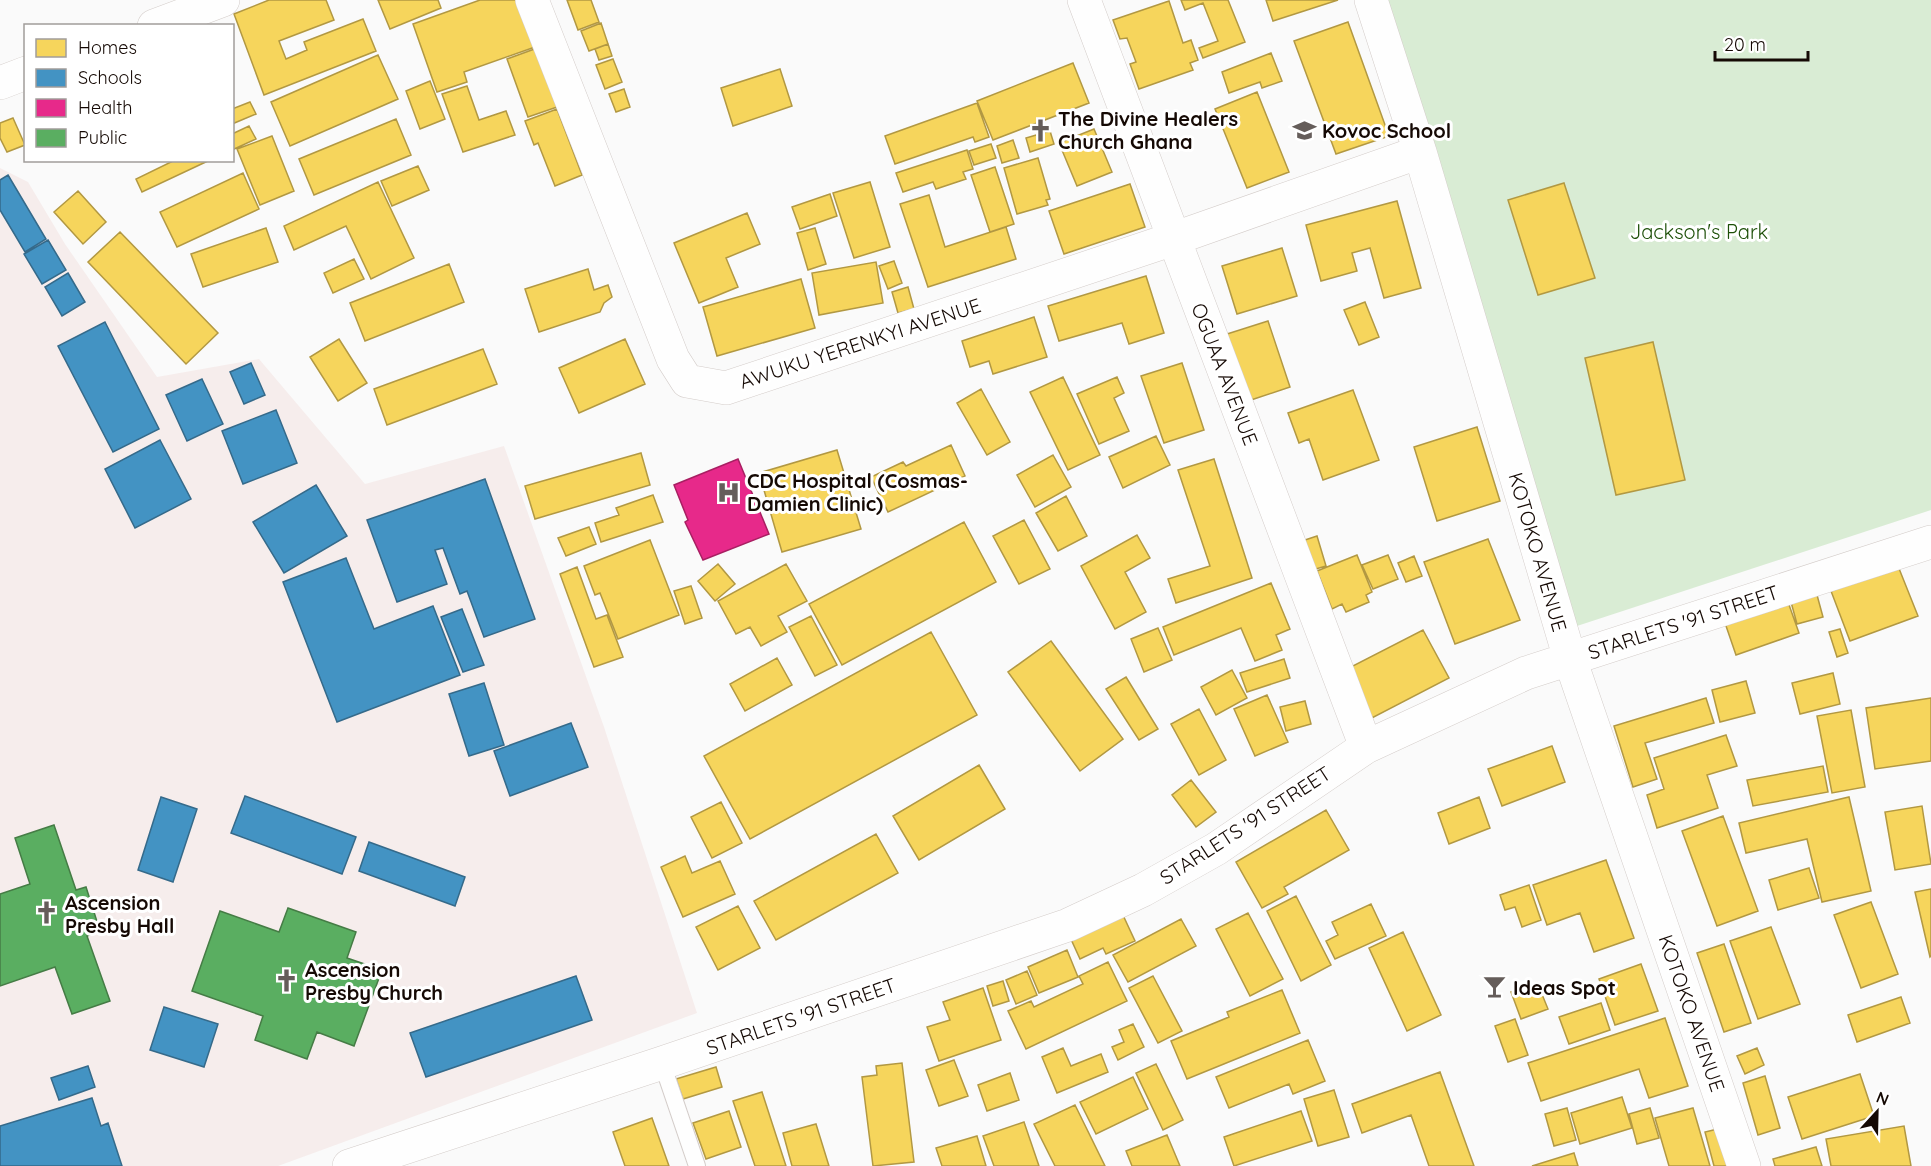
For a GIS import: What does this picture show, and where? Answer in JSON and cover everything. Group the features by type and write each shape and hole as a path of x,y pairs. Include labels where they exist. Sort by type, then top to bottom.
{"street":[{"path":"159,24 223,0"},
{"name":"AWUKU YERENKYI AVENUE","path":"532,0 674,359 687,381 726,388 1173,239 1420,152"},
{"name":"OGUAA AVENUE","path":"1084,0 1366,747"},
{"name":"KOTOKO AVENUE","path":"1371,0 1420,152 1570,659 1744,1166"},
{"path":"0,83 24,74"},
{"name":"STARLETS '91 STREET","path":"349,1166 386,1160 1068,925 1143,890 1216,849 1366,747 1526,674 1931,542"}],"lane":[{"path":"662,1063 697,1166"}],"shaded area":[{"path":"0,168 28,182 65,244 157,377 259,359 365,484 504,446 604,727 697,1013 278,1166 0,1166"}],"green space":[{"name":"Jackson's Park","path":"1387,0 1931,0 1931,510 1577,626"}],"building: Homes":[{"path":"269,0 326,0 334,20 279,41 286,59 307,50 304,42 363,19 376,51 264,95 234,14"},
{"path":"378,0 438,0 441,8 390,29"},
{"path":"480,0 518,0 535,47 464,72 467,82 437,92 413,24"},
{"path":"567,0 591,0 599,22 578,30"},
{"path":"1181,0 1228,0 1245,42 1203,58 1199,48 1218,41 1203,3 1185,10"},
{"path":"1266,0 1338,0 1273,21"},
{"path":"1169,1 1183,43 1191,40 1198,60 1190,63 1193,70 1139,89 1130,64 1136,62 1127,38 1120,39 1113,20"},
{"path":"1348,22 1389,136 1336,154 1294,41"},
{"path":"601,23 608,44 589,51 581,31"},
{"path":"608,44 612,56 599,60 595,49"},
{"path":"540,47 560,106 528,117 507,59"},
{"path":"1271,53 1282,81 1262,88 1260,82 1229,93 1222,72"},
{"path":"378,55 398,99 290,146 271,102"},
{"path":"613,59 622,82 605,89 596,65"},
{"path":"1073,63 1089,103 993,140 977,101"},
{"path":"780,69 792,106 733,126 721,88"},
{"path":"430,81 445,119 420,129 406,91"},
{"path":"467,86 479,120 506,111 515,135 463,152 442,94"},
{"path":"624,89 630,107 616,112 609,94"},
{"path":"1257,92 1289,172 1247,188 1215,109"},
{"path":"250,102 256,114 234,123 234,108"},
{"path":"977,103 989,137 975,142 973,137 895,164 885,136"},
{"path":"557,109 582,175 555,186 538,143 534,145 525,121"},
{"path":"13,118 24,145 7,152 0,138 0,123"},
{"path":"396,119 411,155 314,195 299,159"},
{"path":"249,126 256,139 234,149 234,133"},
{"path":"1094,129 1112,172 1077,186 1059,143"},
{"path":"1050,131 1054,144 1030,152 1026,138"},
{"path":"272,136 294,191 260,205 237,149"},
{"path":"1013,140 1019,158 1002,163 997,146"},
{"path":"991,144 996,158 974,165 969,151"},
{"path":"967,150 973,169 963,172 966,179 936,189 933,182 903,192 896,173"},
{"path":"1038,158 1050,199 1046,200 1048,205 1017,214 1004,168"},
{"path":"171,162 206,162 142,192 136,179"},
{"path":"418,166 429,190 392,206 381,181"},
{"path":"995,167 1014,224 990,232 971,175"},
{"path":"243,173 259,209 177,247 160,212"},
{"path":"378,182 414,258 371,279 346,226 294,250 284,226"},
{"path":"870,182 890,247 854,258 833,193"},
{"path":"1564,183 1595,278 1538,295 1508,200"},
{"path":"1130,184 1145,227 1064,254 1049,211"},
{"path":"78,191 106,222 83,244 54,212"},
{"path":"830,194 837,216 800,229 792,207"},
{"path":"929,195 945,247 1006,227 1016,259 928,287 900,204"},
{"path":"1397,201 1421,288 1384,298 1370,248 1352,253 1357,271 1321,281 1306,225"},
{"path":"747,213 760,244 726,258 738,287 699,303 674,243"},
{"path":"266,228 278,262 203,287 191,254"},
{"path":"815,228 826,264 808,270 797,233"},
{"path":"120,232 218,333 186,364 88,262"},
{"path":"1282,248 1297,296 1237,314 1222,266"},
{"path":"354,259 364,279 333,293 324,273"},
{"path":"894,261 902,283 888,289 879,266"},
{"path":"876,262 883,303 819,315 812,273"},
{"path":"449,264 464,302 365,341 350,303"},
{"path":"588,269 594,290 608,285 612,297 604,303 600,312 539,332 525,289"},
{"path":"1146,276 1164,333 1129,344 1122,323 1059,341 1048,306"},
{"path":"801,279 815,328 717,356 703,307"},
{"path":"908,287 914,309 898,313 892,292"},
{"path":"1365,302 1379,337 1359,345 1344,310"},
{"path":"1034,317 1047,357 993,374 989,361 970,367 962,341"},
{"path":"1268,321 1290,387 1248,401 1227,334"},
{"path":"339,339 367,383 338,401 310,357"},
{"path":"625,339 645,384 579,413 559,368"},
{"path":"1653,342 1685,480 1616,495 1585,358"},
{"path":"483,349 497,384 387,425 374,389"},
{"path":"1182,363 1204,430 1164,443 1141,376"},
{"path":"1063,377 1100,455 1068,470 1030,392"},
{"path":"1117,377 1124,393 1114,398 1129,431 1099,444 1077,394"},
{"path":"981,389 1010,442 987,455 957,403"},
{"path":"1353,390 1379,460 1323,480 1309,439 1299,443 1288,413"},
{"path":"1477,427 1500,501 1437,521 1414,447"},
{"path":"1156,436 1170,465 1123,488 1109,457"},
{"path":"951,445 965,476 888,512 871,477 903,462 906,466"},
{"path":"837,450 861,529 782,552 759,473"},
{"path":"641,453 650,485 535,519 525,486"},
{"path":"1053,455 1071,487 1035,507 1017,475"},
{"path":"1214,459 1252,578 1176,603 1168,579 1210,566 1178,470"},
{"path":"653,495 663,522 601,542 595,523 619,515 616,508"},
{"path":"1066,496 1087,536 1058,551 1036,513"},
{"path":"1024,520 1050,569 1019,584 993,536"},
{"path":"964,522 996,582 842,665 809,604"},
{"path":"589,527 596,544 566,556 558,538"},
{"path":"1137,535 1150,558 1125,572 1146,612 1115,629 1081,566"},
{"path":"1317,536 1326,566 1309,571 1299,542"},
{"path":"1488,539 1520,620 1455,644 1424,562"},
{"path":"650,540 679,615 618,639 600,593 595,595 584,566"},
{"path":"1357,555 1372,592 1366,595 1369,602 1346,612 1342,604 1332,609 1317,571"},
{"path":"1388,555 1398,579 1373,589 1362,565"},
{"path":"1414,556 1422,576 1406,582 1398,563"},
{"path":"718,564 735,584 715,601 698,581"},
{"path":"786,564 807,601 778,616 787,632 761,646 750,627 736,634 718,601"},
{"path":"1898,566 1918,616 1850,641 1831,591"},
{"path":"577,567 596,619 607,615 623,657 594,667 560,574"},
{"path":"1271,583 1290,629 1276,635 1282,650 1255,661 1241,628 1174,655 1163,627"},
{"path":"691,586 702,618 685,624 674,591"},
{"path":"1817,595 1823,617 1797,624 1791,602"},
{"path":"1788,602 1799,633 1736,655 1725,623"},
{"path":"811,616 837,665 815,676 789,627"},
{"path":"1158,628 1172,660 1144,672 1131,639"},
{"path":"1840,629 1848,653 1837,657 1829,632"},
{"path":"1423,630 1449,678 1368,720 1343,671"},
{"path":"931,632 977,715 750,839 704,756"},
{"path":"1051,641 1123,739 1080,771 1008,672"},
{"path":"777,658 792,685 745,711 730,684"},
{"path":"1284,659 1290,678 1247,692 1240,673"},
{"path":"1232,670 1247,698 1216,715 1201,687"},
{"path":"1833,673 1840,704 1800,714 1792,683"},
{"path":"1126,677 1158,729 1139,740 1106,689"},
{"path":"1746,681 1755,713 1720,722 1712,690"},
{"path":"1267,695 1288,742 1255,756 1234,709"},
{"path":"1706,698 1714,723 1645,743 1657,779 1633,787 1614,726"},
{"path":"1931,698 1931,761 1875,769 1866,708"},
{"path":"1305,701 1311,724 1286,731 1280,707"},
{"path":"1199,709 1226,760 1199,775 1171,724"},
{"path":"1851,710 1865,787 1832,793 1817,716"},
{"path":"1726,735 1737,766 1707,775 1718,808 1657,828 1647,795 1664,789 1654,758"},
{"path":"1552,746 1565,782 1502,806 1488,769"},
{"path":"979,765 1005,809 919,860 893,816"},
{"path":"1823,766 1828,792 1753,806 1747,780"},
{"path":"1191,780 1216,812 1196,827 1172,795"},
{"path":"1479,797 1490,828 1449,844 1438,813"},
{"path":"1849,797 1871,891 1822,902 1807,839 1746,853 1739,823"},
{"path":"721,802 742,843 712,858 691,817"},
{"path":"1922,806 1931,864 1895,870 1885,812"},
{"path":"1326,810 1349,850 1284,887 1288,894 1262,908 1236,862"},
{"path":"1723,816 1758,911 1717,926 1682,831"},
{"path":"876,834 898,873 776,940 754,901"},
{"path":"685,856 692,873 720,861 735,894 683,917 661,867"},
{"path":"1606,860 1634,938 1594,952 1580,913 1547,925 1533,885"},
{"path":"1809,868 1819,898 1778,910 1769,880"},
{"path":"1529,885 1541,920 1522,927 1515,907 1505,910 1500,895"},
{"path":"1931,889 1931,956 1930,957 1915,892"},
{"path":"1296,896 1331,965 1301,981 1267,911"},
{"path":"1871,902 1898,974 1861,988 1834,915"},
{"path":"1371,904 1386,936 1335,959 1326,941 1338,935 1332,922"},
{"path":"738,906 760,948 718,970 696,927"},
{"path":"1122,913 1135,941 1106,954 1103,948 1080,959 1070,937"},
{"path":"1248,913 1283,979 1250,996 1216,929"},
{"path":"1181,919 1196,946 1128,982 1113,955"},
{"path":"1771,927 1800,1004 1758,1019 1730,941"},
{"path":"1403,932 1441,1015 1407,1031 1369,948"},
{"path":"1724,944 1751,1023 1724,1032 1697,953"},
{"path":"1067,950 1078,977 1039,993 1028,967"},
{"path":"1108,962 1127,1001 1026,1049 1008,1011 1031,1001 1034,1007 1083,984 1079,976"},
{"path":"1641,964 1658,1011 1615,1025 1599,979"},
{"path":"1027,971 1037,995 1016,1004 1006,980"},
{"path":"1153,976 1182,1031 1158,1043 1129,988"},
{"path":"1003,981 1009,1001 993,1006 987,986"},
{"path":"1537,982 1548,1009 1521,1019 1511,992"},
{"path":"983,988 1001,1040 939,1061 927,1027 950,1020 943,1002"},
{"path":"1282,990 1300,1033 1187,1079 1171,1041 1229,1017 1227,1012"},
{"path":"1901,997 1910,1023 1857,1042 1848,1015"},
{"path":"1601,1003 1610,1030 1569,1044 1559,1017"},
{"path":"1665,1018 1688,1086 1649,1098 1639,1069 1541,1101 1528,1063"},
{"path":"1515,1019 1528,1055 1508,1062 1495,1026"},
{"path":"1133,1024 1144,1047 1118,1060 1112,1047 1124,1042 1119,1030"},
{"path":"1308,1040 1325,1081 1293,1094 1289,1084 1229,1108 1216,1077"},
{"path":"1063,1048 1071,1066 1101,1054 1108,1072 1057,1093 1042,1057"},
{"path":"1757,1048 1764,1065 1745,1074 1737,1056"},
{"path":"954,1060 968,1096 939,1106 926,1070"},
{"path":"902,1063 914,1162 873,1166 862,1077 877,1075 876,1066"},
{"path":"1156,1064 1183,1120 1163,1130 1136,1073"},
{"path":"716,1067 722,1087 683,1099 676,1079"},
{"path":"1440,1072 1474,1166 1429,1166 1411,1115 1362,1133 1352,1104"},
{"path":"1010,1073 1019,1100 987,1111 978,1085"},
{"path":"1860,1074 1874,1116 1802,1139 1788,1097"},
{"path":"1765,1076 1780,1128 1758,1135 1743,1083"},
{"path":"1133,1077 1148,1109 1096,1134 1080,1102"},
{"path":"1334,1090 1349,1137 1318,1146 1304,1099"},
{"path":"762,1092 786,1166 755,1166 733,1101"},
{"path":"1622,1097 1632,1128 1580,1144 1571,1113"},
{"path":"1075,1105 1105,1166 1055,1166 1034,1124"},
{"path":"1567,1108 1576,1140 1554,1146 1545,1114"},
{"path":"1650,1108 1659,1138 1637,1144 1629,1114"},
{"path":"1693,1108 1710,1166 1669,1166 1655,1118"},
{"path":"729,1111 741,1147 706,1159 693,1123"},
{"path":"1301,1111 1312,1141 1234,1166 1224,1137"},
{"path":"652,1118 669,1166 625,1166 613,1132"},
{"path":"1024,1122 1039,1166 994,1166 983,1136"},
{"path":"816,1124 829,1166 792,1166 783,1133"},
{"path":"1904,1126 1911,1166 1831,1166 1826,1139"},
{"path":"1722,1128 1732,1166 1714,1166 1705,1132"},
{"path":"1167,1135 1180,1166 1132,1166 1126,1151"},
{"path":"977,1136 986,1166 942,1166 936,1148"},
{"path":"1816,1147 1822,1166 1775,1166 1773,1159"},
{"path":"1574,1153 1578,1166 1532,1166"}],"building: Schools":[{"path":"8,175 46,239 25,252 0,210 0,180"},
{"path":"48,240 66,270 42,284 24,254"},
{"path":"68,273 85,302 62,316 45,287"},
{"path":"105,322 159,429 113,452 58,346"},
{"path":"251,363 265,395 244,404 230,372"},
{"path":"202,379 223,424 187,441 166,395"},
{"path":"276,410 297,463 243,484 222,431"},
{"path":"160,440 191,499 135,528 105,469"},
{"path":"485,479 535,619 484,637 467,591 460,594 443,548 435,550 447,584 397,602 367,520"},
{"path":"316,485 347,536 284,573 253,522"},
{"path":"346,558 374,629 433,606 460,675 337,722 283,582"},
{"path":"462,609 484,665 463,672 441,617"},
{"path":"484,683 504,745 469,756 449,694"},
{"path":"571,723 588,767 510,796 494,751"},
{"path":"245,796 356,837 342,874 231,833"},
{"path":"161,797 197,809 173,882 138,870"},
{"path":"369,842 465,877 455,906 359,871"},
{"path":"576,976 592,1020 426,1077 410,1033"},
{"path":"164,1007 218,1024 204,1067 150,1050"},
{"path":"88,1066 95,1087 59,1100 51,1078"},
{"path":"92,1098 101,1126 108,1123 122,1166 0,1166 0,1126"}],"building: Health":[{"path":"738,459 769,534 703,560 685,522 688,520 674,485"}],"building: Public":[{"name":"Ascension Presby Hall","path":"54,825 76,890 86,887 100,931 87,936 110,1001 72,1014 55,967 0,986 0,894 30,884 15,838"},
{"name":"Ascension Presby Church","path":"288,908 356,932 347,958 382,970 354,1046 317,1032 307,1059 255,1040 263,1016 192,991 220,911 279,932"}],"place":[{"name":"The Divine Healers Church Ghana","path":"1040,130"},
{"name":"Kovoc School","path":"1304,130"},
{"name":"CDC Hospital (Cosmas- Damien Clinic)","path":"729,492"},
{"name":"Ascension Presby Hall","path":"47,913"},
{"name":"Ascension Presby Church","path":"287,980"},
{"name":"Ideas Spot","path":"1495,987"}]}
